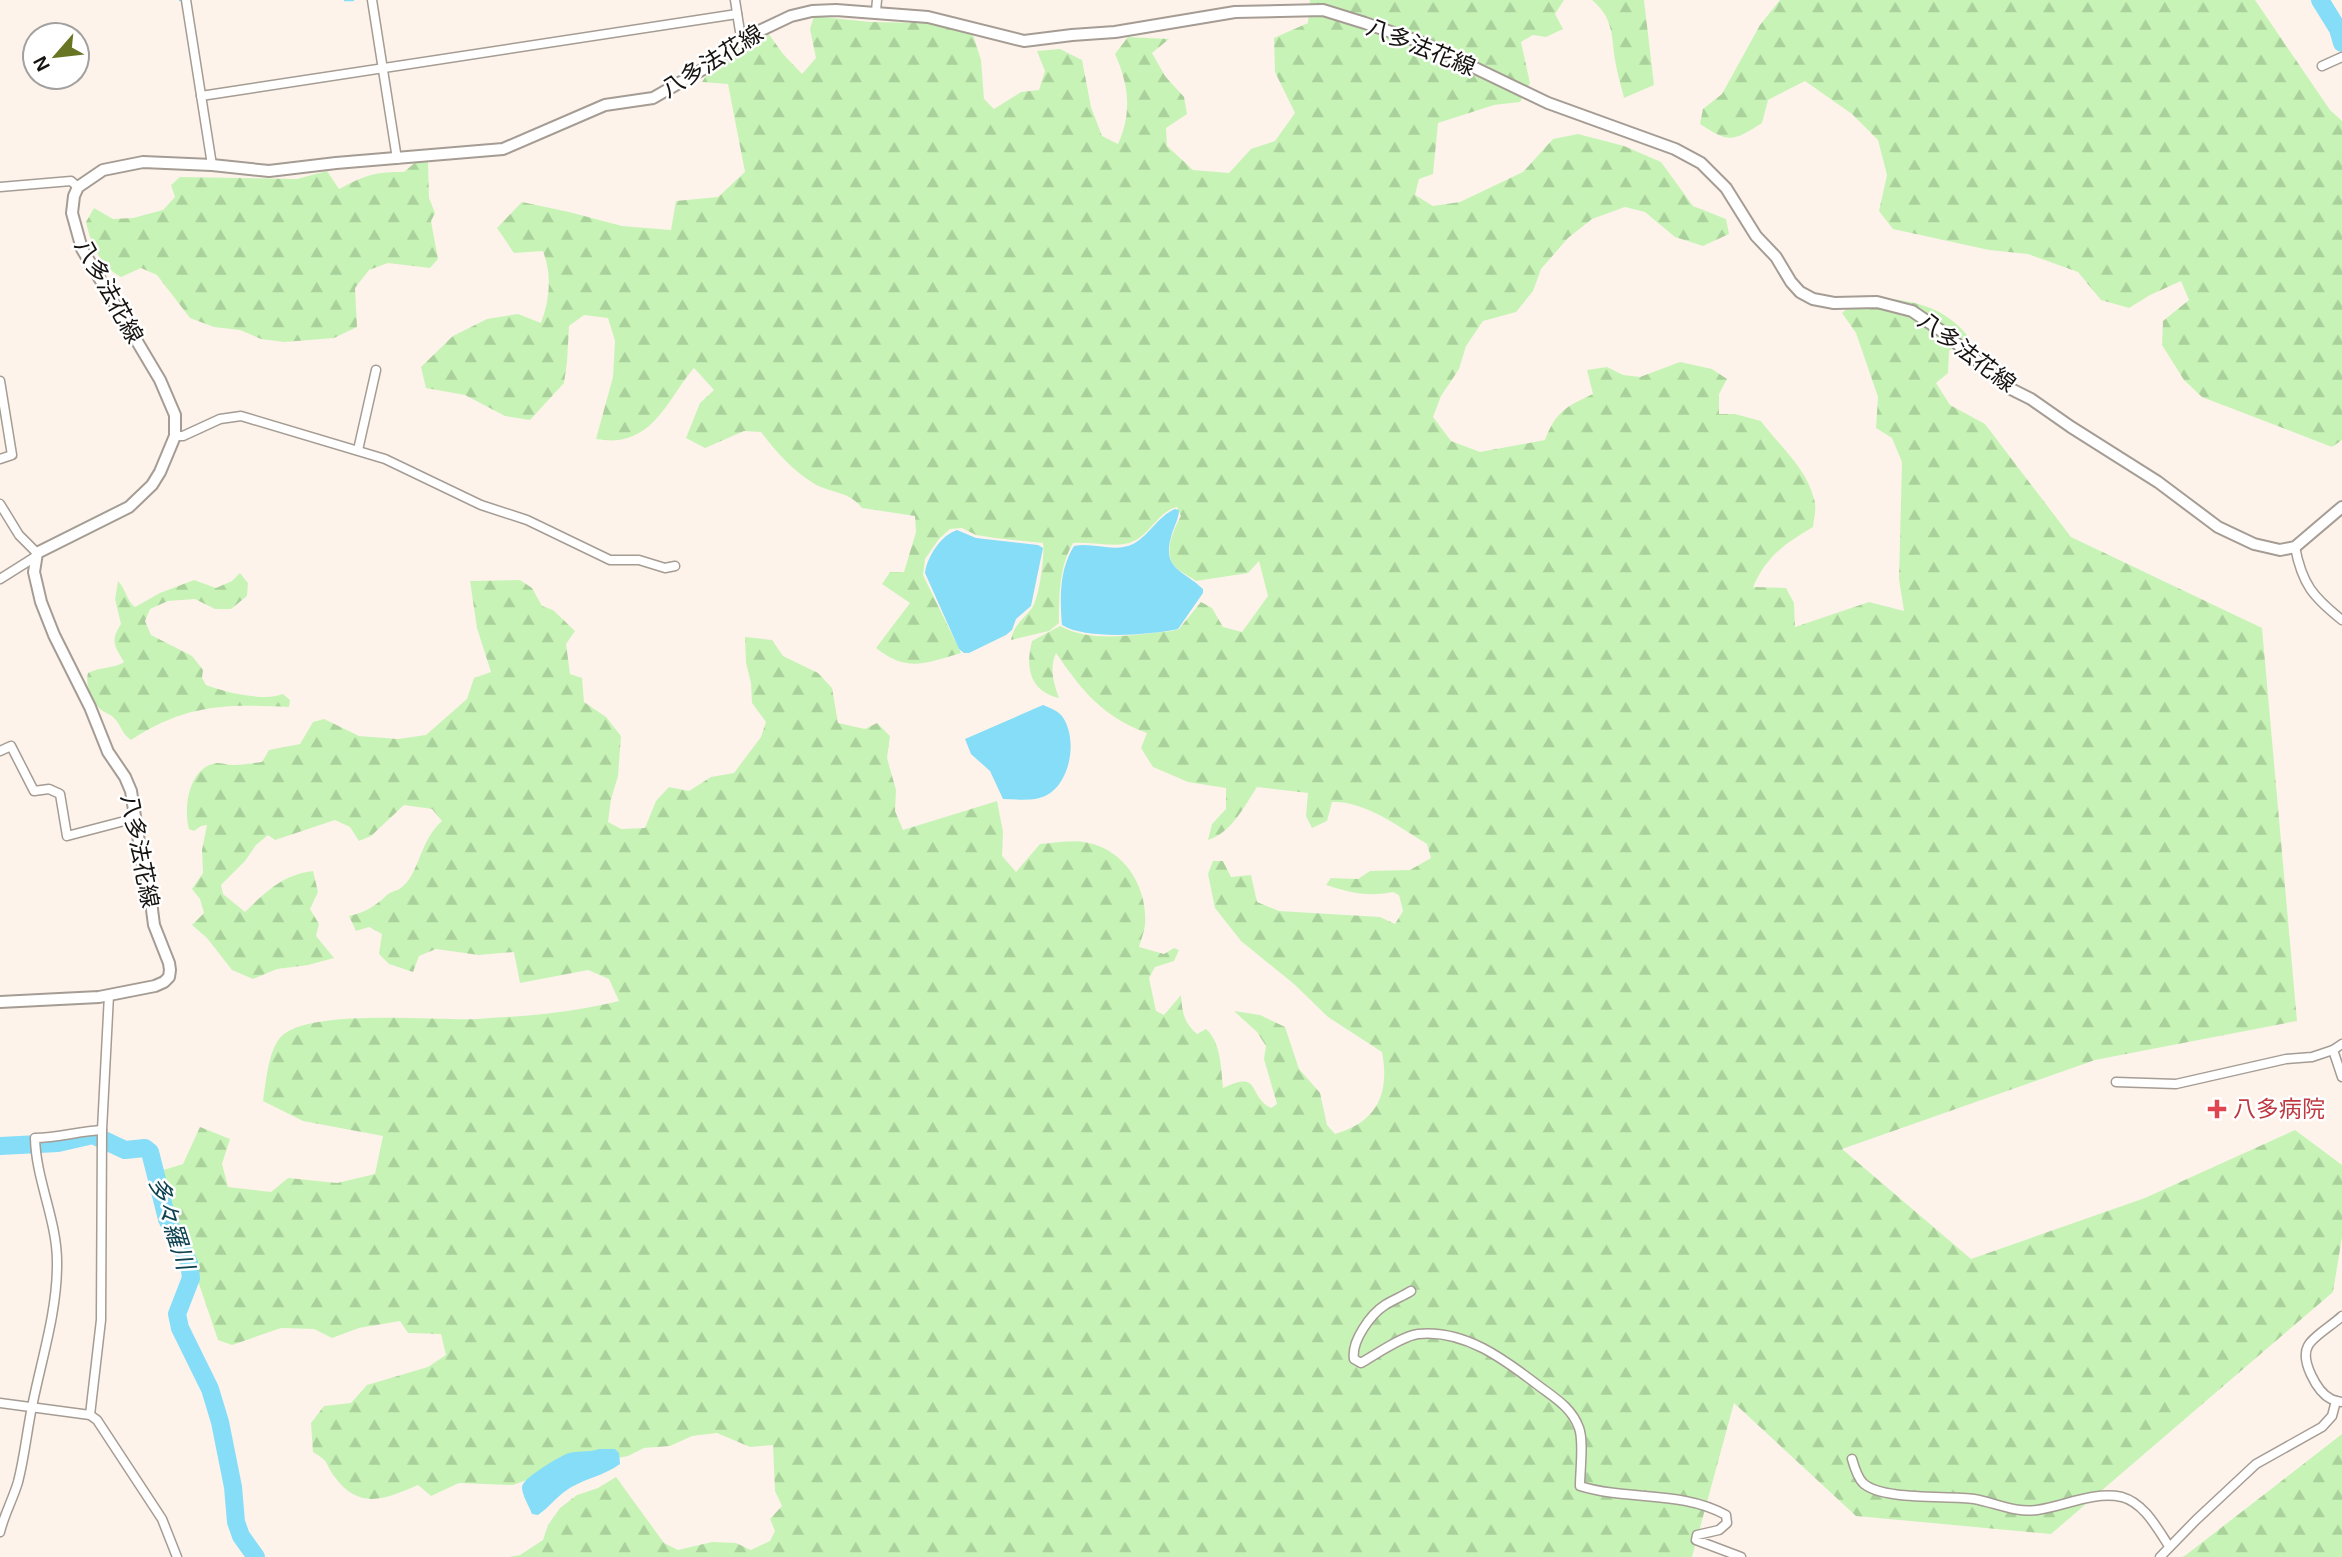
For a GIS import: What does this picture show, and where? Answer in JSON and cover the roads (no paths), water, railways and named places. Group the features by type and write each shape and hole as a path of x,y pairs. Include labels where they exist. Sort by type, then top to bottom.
{"main road":[{"name":"八多法花線","path":"174,436 175,415 160,380 82,249 72,213 78,187 103,170 143,162 269,171 438,153 503,149 605,106 653,98 707,67 741,38 791,16 811,11 876,6 1024,41 1115,32 1235,12 1324,5 1423,43 1548,103 1675,149 1701,163 1726,188 1756,236 1776,257 1800,292 1813,299 1833,303 1877,302 1912,310 1943,332 2011,389 2031,399 2158,482 2218,527 2254,544 2280,550 2295,547"},
{"path":"36,555 129,507 142,496 152,485 174,436"},
{"path":"2295,547 2342,507"},
{"name":"八多法花線","path":"0,1002 109,995 155,986 169,976 169,963 154,925 131,791 108,752 41,602 34,572 36,555"}],"street":[{"path":"372,0 397,159"},
{"path":"735,0 741,38"},
{"path":"186,1 212,165"},
{"path":"201,96 737,14"},
{"path":"2322,66 2342,57"},
{"path":"0,187 71,181 78,187"},
{"path":"358,450 376,370"},
{"path":"0,381 12,455 0,459"},
{"path":"174,436 183,436 220,419 241,416 385,459 481,505 527,520 610,559 639,560 665,568 675,566"},
{"path":"0,504 19,535 36,555 0,579"},
{"path":"2295,547 2299,571 2309,589 2321,604 2342,620"},
{"path":"0,751 11,746 34,791 49,789 60,794 67,836 135,818"},
{"path":"90,1415 101,1320 102,1132 109,995"},
{"path":"2116,1082 2176,1084 2286,1059 2312,1057 2342,1044"},
{"path":"2333,1050 2342,1077"},
{"path":"0,1532 27,1446 56,1290 58,1263 55,1240 35,1138 50,1138 81,1131 102,1132"},
{"path":"1411,1292 1383,1306 1363,1330 1353,1352 1354,1359 1361,1363 1414,1335 1433,1334 1454,1337 1497,1356 1571,1411 1580,1430 1580,1486 1602,1493 1668,1498 1710,1506 1726,1516 1727,1523 1719,1530 1697,1535 1696,1540 1741,1557"},
{"path":"2160,1557 2256,1464 2322,1427 2332,1416 2339,1401 2330,1399 2320,1389 2304,1357 2309,1343 2342,1316"},
{"path":"0,1403 90,1415 101,1425 162,1519 177,1557"},
{"path":"1852,1459 1863,1483 1879,1490 1928,1497 1973,1499 2015,1510 2036,1510 2102,1495 2124,1497 2151,1519 2169,1546"}],"water":[{"path":"1175,509 1179,510 1179,513 1171,537 1169,556 1176,568 1203,589 1203,593 1178,629 1151,633 1102,634 1086,633 1062,625 1063,574 1074,546 1126,547 1144,536"},
{"path":"957,530 976,538 1038,545 1043,548 1031,606 1016,619 1012,630 1006,635 969,653 959,649 925,573 936,547"},
{"path":"1043,705 1060,714 1067,725 1071,747 1067,770 1055,789 1047,795 1026,800 1003,799 990,771 971,754 965,739"},
{"path":"615,1449 619,1453 620,1464 571,1488 538,1515 532,1514 522,1490 528,1479 566,1454"}],"waterway":[{"path":"345,0 353,0"},
{"path":"2320,0 2338,29 2342,43"},
{"name":"多々羅川","path":"0,1146 58,1143 93,1135 125,1150 145,1148 150,1152 167,1219 189,1263 191,1278 177,1314 180,1328 210,1389 220,1422 233,1487 236,1522 241,1536 256,1557"}],"place":[{"name":"八多病院","path":"2217,1109"}]}
